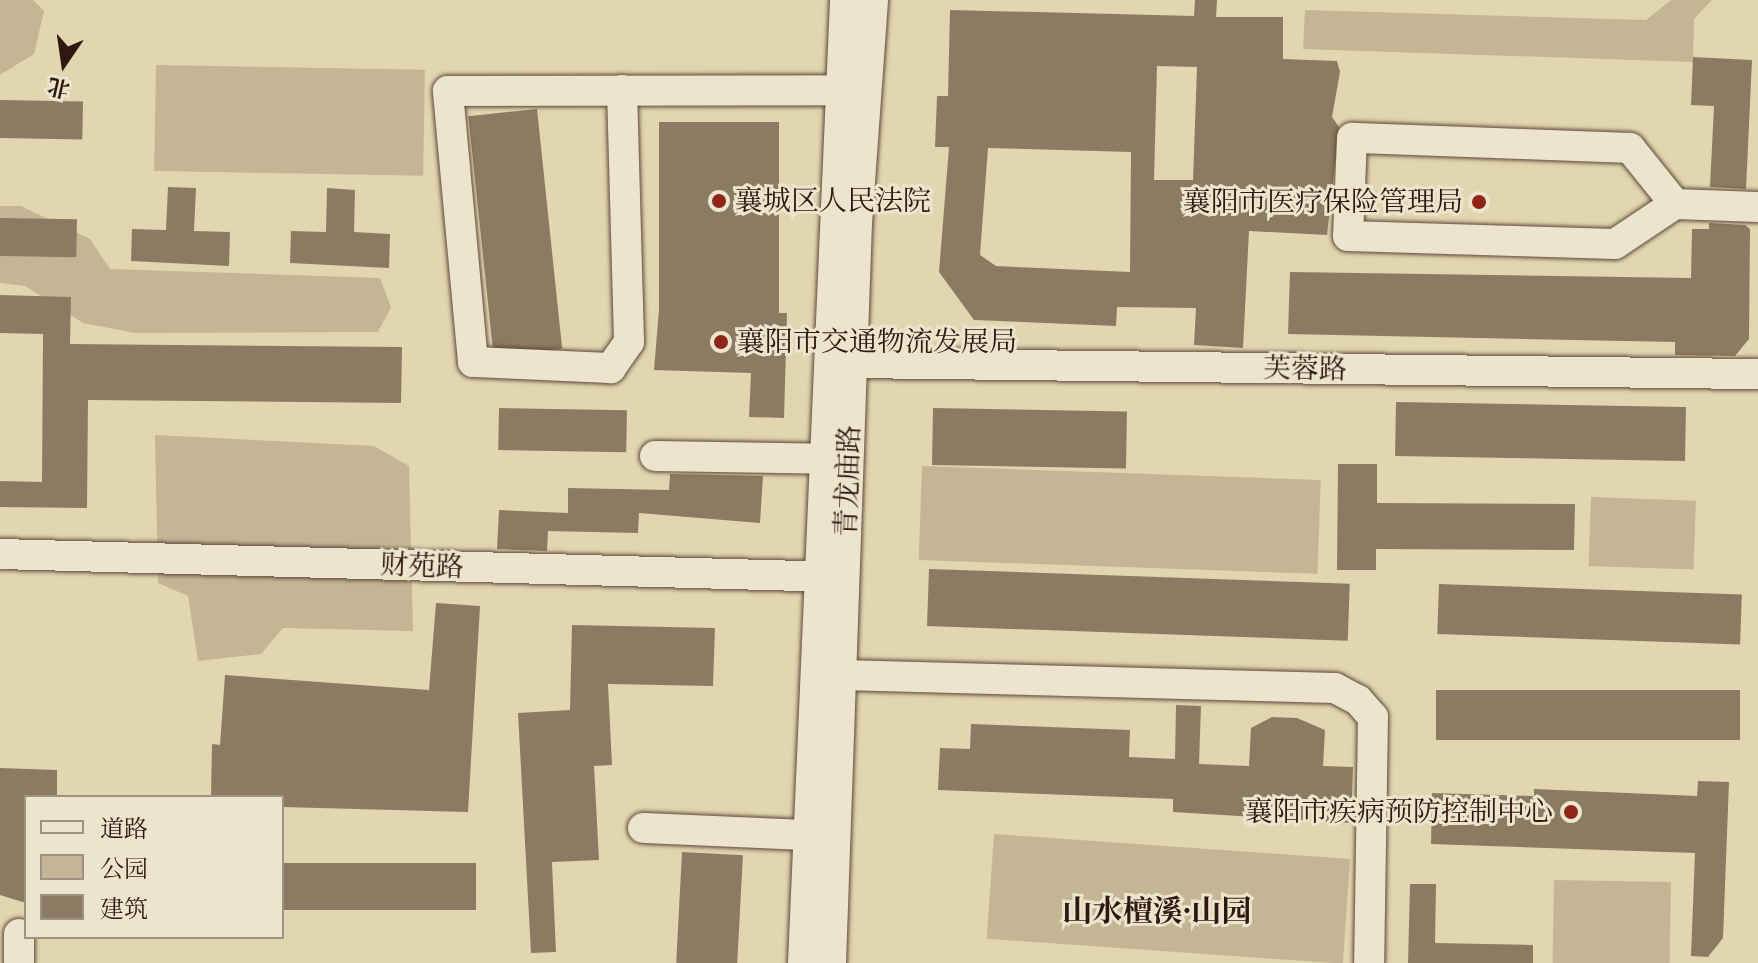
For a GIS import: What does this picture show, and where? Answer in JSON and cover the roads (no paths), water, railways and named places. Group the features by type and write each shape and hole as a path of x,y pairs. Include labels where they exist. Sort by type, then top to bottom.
{"street":[{"name":"青龙庙路","path":"836,459 852,363 853,90 845,0"},
{"name":"青龙庙路","path":"831,963 822,836 836,459 853,90 873,0"},
{"path":"622,90 629,342 611,368 473,362 448,91 622,90 853,90"},
{"path":"1675,204 1630,148 1352,138 1348,236 1615,244 1675,204 1758,207"},
{"name":"芙蓉路","path":"852,363 1758,374"},
{"path":"655,456 836,459"},
{"name":"财苑路","path":"0,554 832,577"},
{"name":"青龙庙路","path":"803,963 841,675 832,577"},
{"path":"841,675 1335,688 1358,700 1373,717 1369,963"},
{"path":"643,828 822,836"}],"place":[{"name":"襄城区人民法院","path":"719,201"},
{"name":"襄阳市医疗保险管理局","path":"1479,202"},
{"name":"襄阳市交通物流发展局","path":"721,342"},
{"name":"襄阳市疾病预防控制中心","path":"1571,812"}],"district":[{"name":"山水檀溪·山园","path":"1157,912"}]}
